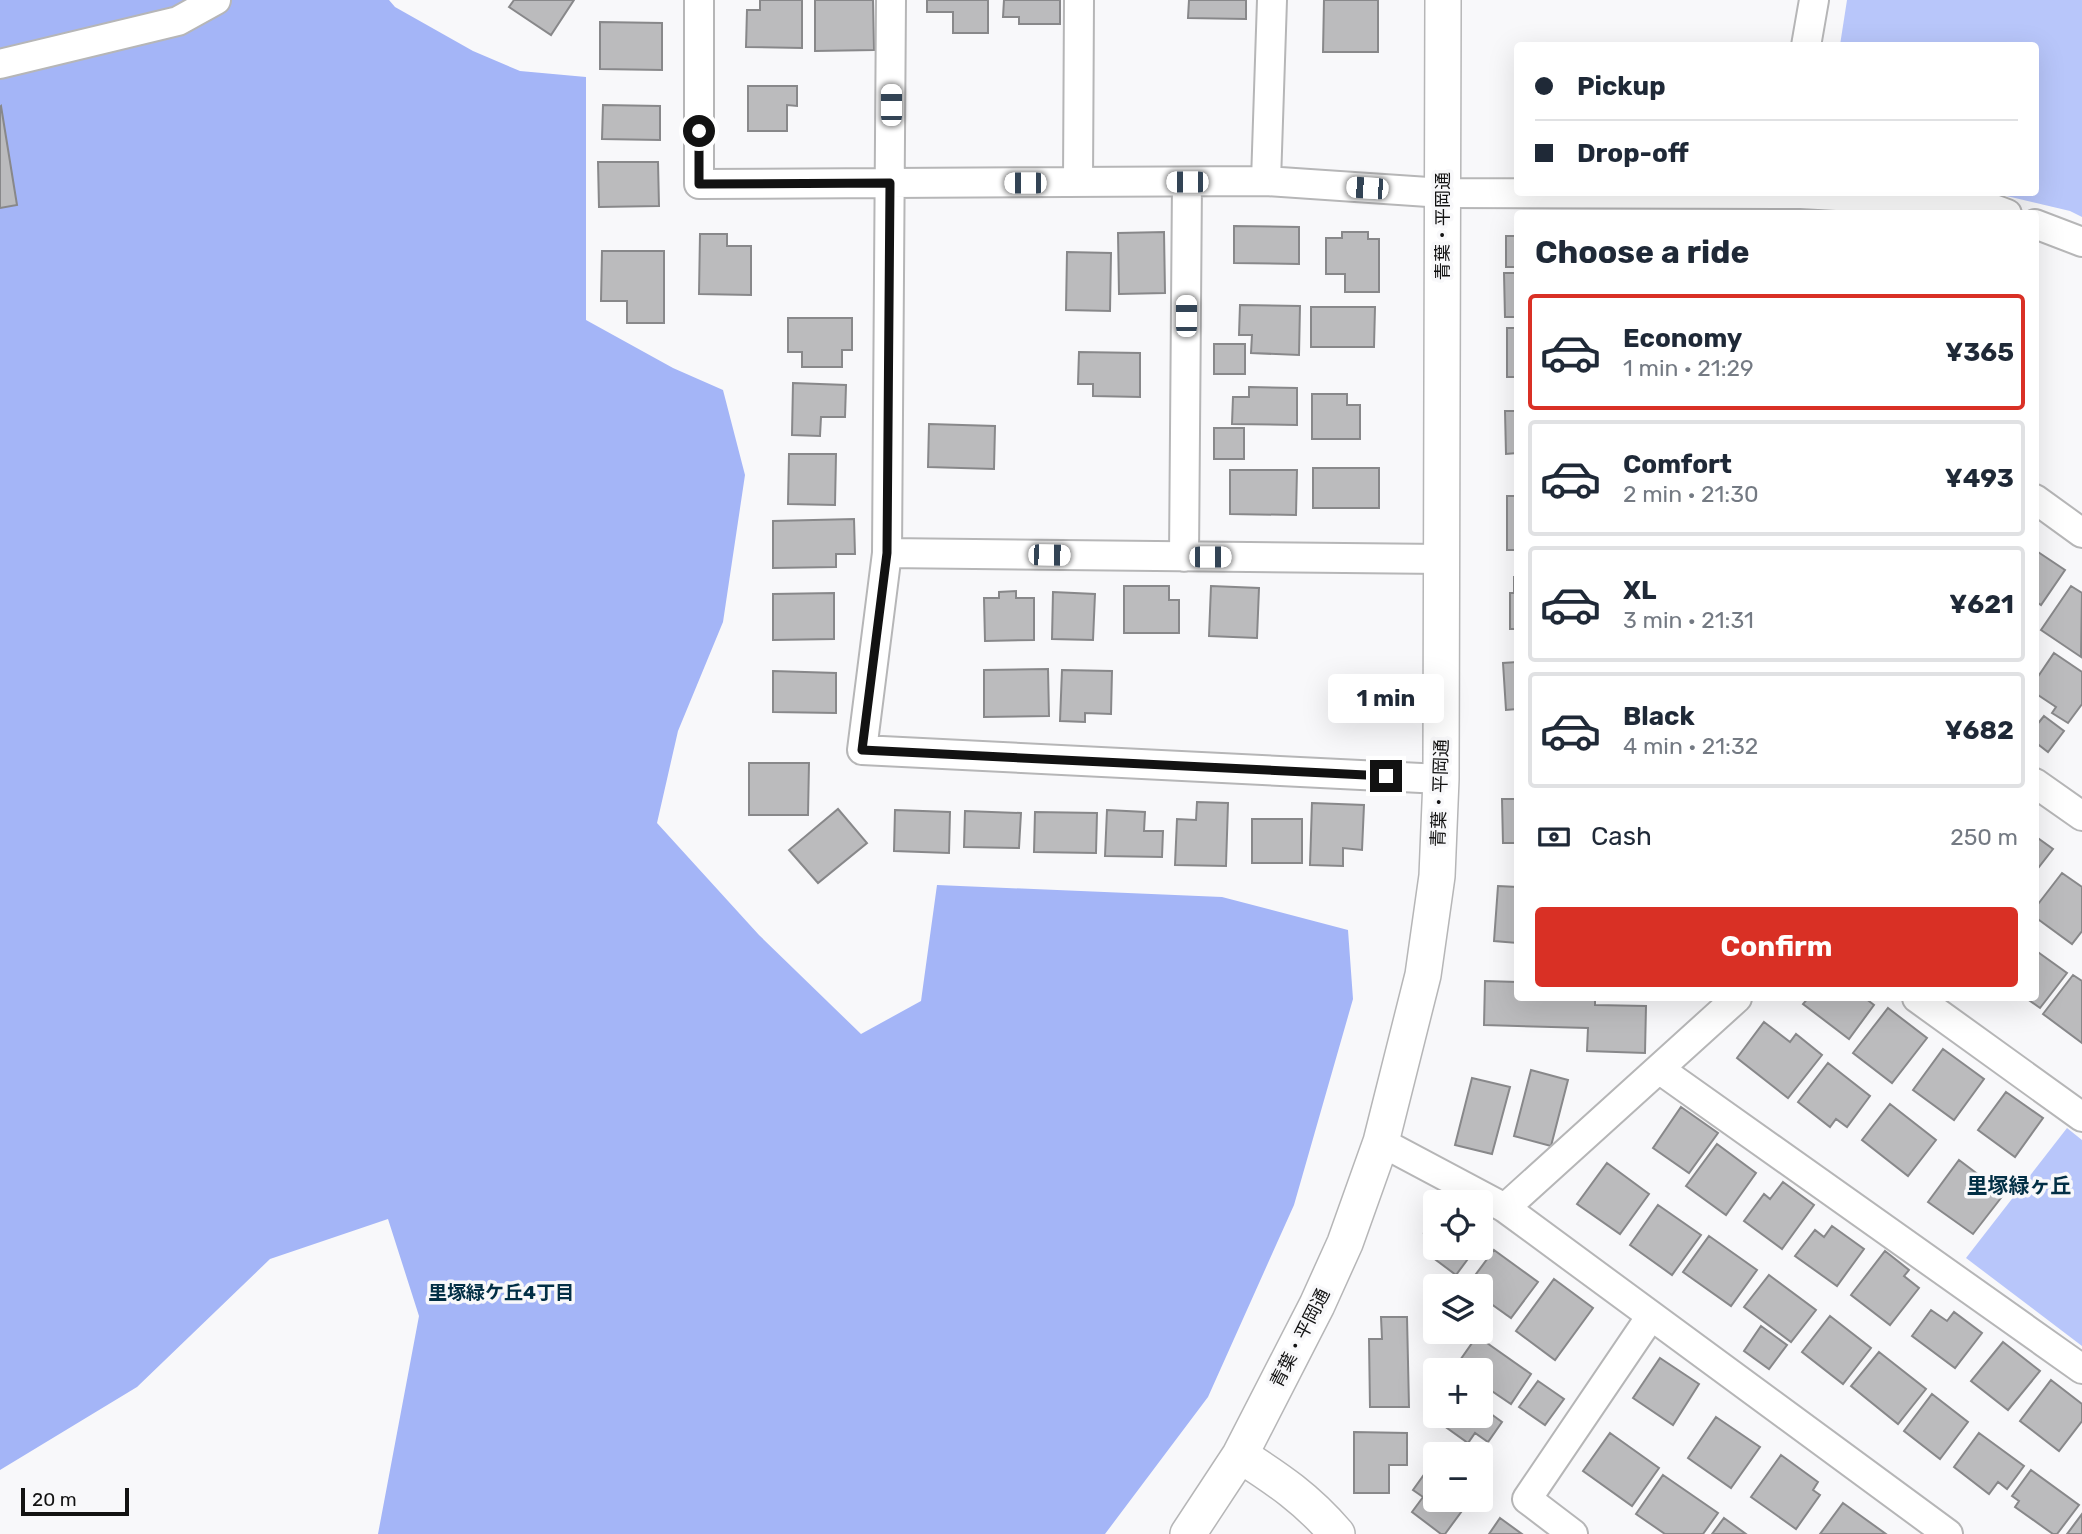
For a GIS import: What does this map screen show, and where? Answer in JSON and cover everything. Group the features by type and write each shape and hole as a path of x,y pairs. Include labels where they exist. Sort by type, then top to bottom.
{"street":[{"path":"0,64 178,21 216,0"},
{"path":"699,0 699,184 1266,181 1443,193 1514,193"},
{"path":"891,0 887,553 862,750 1441,779"},
{"path":"1078,183 1079,0"},
{"path":"1266,181 1272,0"},
{"name":"青葉・平岡通","path":"1188,1534 1240,1455 1317,1305 1345,1243 1381,1142 1423,975 1437,876 1441,779 1443,0"},
{"path":"1807,42 1814,0"},
{"path":"1184,557 1187,182"},
{"path":"1692,196 1980,204 1992,210"},
{"path":"2039,226 2082,242"},
{"path":"2039,502 2082,533"},
{"path":"887,553 1443,559"},
{"path":"2039,786 2082,816"},
{"path":"1505,1208 1734,1001"},
{"path":"1921,1001 2082,1117"},
{"path":"1659,1069 2082,1369"},
{"path":"1381,1142 1505,1208 1948,1534"},
{"path":"1573,1534 1527,1499 1651,1316"},
{"path":"1240,1455 1283,1482 1314,1507 1337,1534"}],"shaded area":[{"path":"0,0 389,0 395,7 473,51 520,71 586,77 586,320 673,368 723,390 745,475 723,622 678,731 657,823 759,935 861,1034 921,1001 937,885 1222,897 1348,930 1353,999 1294,1205 1208,1397 1105,1534 378,1534 419,1316 388,1219 270,1259 137,1387 0,1470"},
{"path":"1847,0 2082,0 2082,217 2070,211 2007,196 2039,196 2039,42 1840,42"},
{"path":"2067,1128 2082,1140 2082,1346 1966,1258"}],"building":[{"path":"514,0 574,0 551,35 509,7"},
{"path":"760,0 802,0 802,48 746,47 747,10 760,10"},
{"path":"815,0 873,0 874,50 815,51"},
{"path":"927,0 988,0 988,33 953,33 953,12 927,12"},
{"path":"1004,0 1060,0 1060,24 1019,24 1019,17 1003,17"},
{"path":"1189,0 1246,0 1246,19 1188,18"},
{"path":"1324,0 1378,0 1378,52 1323,52"},
{"path":"600,22 662,23 662,70 600,69"},
{"path":"748,86 797,86 797,106 787,105 787,131 748,131"},
{"path":"603,105 660,106 660,140 602,139"},
{"path":"0,107 17,205 0,208"},
{"path":"598,162 658,162 659,206 599,207"},
{"path":"1234,226 1299,227 1299,264 1234,263"},
{"path":"1164,232 1165,293 1119,294 1118,233"},
{"path":"1342,232 1368,232 1368,239 1379,239 1379,292 1345,292 1345,274 1326,274 1326,238 1342,238"},
{"path":"700,234 727,234 727,246 751,246 751,295 699,294"},
{"path":"1506,236 1514,236 1514,267 1506,267"},
{"path":"602,251 664,251 664,323 627,323 627,301 601,301"},
{"path":"1067,252 1111,253 1110,311 1066,310"},
{"path":"1504,273 1514,273 1514,317 1505,317"},
{"path":"1240,305 1300,306 1299,355 1251,353 1252,335 1239,335"},
{"path":"1311,307 1375,307 1374,347 1311,347"},
{"path":"788,318 852,318 852,350 842,350 842,367 802,367 802,352 788,352"},
{"path":"1507,328 1514,328 1514,377 1507,377"},
{"path":"1214,344 1245,344 1245,374 1214,374"},
{"path":"1079,352 1140,353 1140,397 1093,396 1093,384 1078,384"},
{"path":"793,383 846,385 845,417 821,417 820,436 792,435"},
{"path":"1249,387 1297,388 1297,425 1232,424 1233,397 1249,397"},
{"path":"1312,394 1347,394 1347,405 1360,405 1360,439 1312,439"},
{"path":"1505,411 1514,411 1514,453 1506,454"},
{"path":"929,424 995,426 994,469 928,467"},
{"path":"1214,428 1244,428 1244,459 1214,459"},
{"path":"789,454 836,454 835,505 788,504"},
{"path":"1313,468 1379,468 1379,508 1313,508"},
{"path":"1230,470 1297,470 1296,515 1230,514"},
{"path":"1507,496 1514,496 1514,550 1507,550"},
{"path":"854,519 855,554 836,554 836,567 773,568 773,521"},
{"path":"2039,553 2065,570 2041,605 2039,604"},
{"path":"1124,586 1169,586 1169,600 1179,600 1179,633 1124,633"},
{"path":"1211,586 1259,588 1257,638 1209,636"},
{"path":"2071,586 2082,593 2081,657 2041,630"},
{"path":"1016,591 1016,598 1034,598 1034,640 985,641 984,598 999,598 999,592"},
{"path":"1053,592 1095,594 1093,640 1052,639"},
{"path":"834,593 834,639 773,640 773,594"},
{"path":"1510,593 1514,593 1514,629 1510,629"},
{"path":"2054,653 2082,672 2082,704 2068,723 2052,713 2056,707 2039,696 2039,675"},
{"path":"1514,662 1514,709 1506,710 1503,663"},
{"path":"1048,669 1049,716 984,717 984,670"},
{"path":"1062,670 1112,671 1111,714 1085,713 1085,722 1060,721"},
{"path":"773,671 836,673 836,713 773,712"},
{"path":"2044,716 2064,731 2048,752 2039,745 2039,722"},
{"path":"749,763 809,763 808,815 749,815"},
{"path":"1502,799 1514,799 1514,843 1503,843"},
{"path":"1197,802 1228,803 1226,866 1175,865 1177,819 1196,820"},
{"path":"1312,803 1364,805 1362,850 1343,848 1343,866 1310,865"},
{"path":"838,809 867,843 818,883 789,850"},
{"path":"895,810 950,812 949,853 894,851"},
{"path":"1107,810 1145,812 1144,831 1163,831 1162,857 1105,856"},
{"path":"965,811 1021,813 1019,848 964,847"},
{"path":"1035,812 1097,813 1096,853 1034,852"},
{"path":"1252,819 1302,819 1302,863 1252,863"},
{"path":"2039,839 2053,849 2039,867"},
{"path":"2062,873 2082,887 2082,931 2072,944 2039,920 2039,903"},
{"path":"1498,886 1514,887 1514,943 1494,941"},
{"path":"2039,953 2067,973 2040,1008 2030,1001 2039,1001"},
{"path":"2073,975 2082,981 2082,1043 2043,1014"},
{"path":"1485,981 1514,982 1514,1001 1595,1001 1595,1005 1646,1006 1645,1053 1587,1051 1588,1028 1484,1025"},
{"path":"1806,1001 1869,1001 1874,1005 1849,1039 1803,1004"},
{"path":"1888,1008 1927,1038 1892,1083 1853,1053"},
{"path":"1764,1022 1790,1042 1796,1034 1822,1055 1788,1098 1737,1058"},
{"path":"1943,1049 1984,1079 1954,1120 1913,1090"},
{"path":"1828,1063 1870,1096 1847,1127 1836,1119 1830,1127 1798,1102"},
{"path":"1531,1070 1568,1080 1551,1146 1514,1136"},
{"path":"1472,1078 1510,1087 1492,1154 1455,1145"},
{"path":"2006,1092 2043,1118 2015,1157 1978,1130"},
{"path":"1890,1104 1936,1140 1908,1176 1862,1140"},
{"path":"1681,1107 1718,1133 1689,1173 1653,1148"},
{"path":"1717,1144 1756,1173 1726,1215 1686,1186"},
{"path":"1959,1160 2004,1194 1973,1234 1928,1202"},
{"path":"1607,1163 1649,1194 1620,1234 1577,1204"},
{"path":"1783,1182 1814,1205 1782,1249 1744,1221 1764,1194 1770,1199"},
{"path":"1658,1205 1701,1235 1672,1275 1630,1245"},
{"path":"1832,1226 1864,1249 1837,1286 1795,1256 1815,1230 1824,1237"},
{"path":"1709,1236 1757,1270 1731,1306 1683,1272"},
{"path":"1493,1251 1538,1282 1511,1318 1493,1305 1493,1274 1476,1274 1486,1260 1493,1260"},
{"path":"1885,1251 1909,1270 1904,1276 1919,1288 1890,1325 1851,1295"},
{"path":"1436,1260 1467,1260 1455,1274"},
{"path":"1769,1275 1816,1310 1791,1342 1744,1307"},
{"path":"1554,1279 1593,1308 1555,1360 1516,1331"},
{"path":"1931,1310 1947,1321 1954,1312 1982,1333 1955,1368 1912,1336"},
{"path":"1830,1316 1871,1348 1843,1384 1802,1352"},
{"path":"1381,1317 1407,1317 1409,1407 1370,1407 1369,1339 1382,1339"},
{"path":"1761,1326 1787,1345 1769,1369 1744,1351"},
{"path":"2003,1342 2040,1371 2008,1410 1971,1381"},
{"path":"1471,1344 1488,1344 1531,1374 1511,1404 1493,1392 1493,1358 1462,1358"},
{"path":"1879,1352 1926,1389 1898,1424 1851,1386"},
{"path":"1660,1358 1699,1384 1673,1425 1633,1398"},
{"path":"2051,1380 2082,1404 2082,1421 2059,1451 2020,1421"},
{"path":"1538,1381 1564,1399 1545,1425 1519,1407"},
{"path":"1932,1394 1968,1422 1940,1459 1904,1431"},
{"path":"1493,1415 1502,1422 1488,1442 1475,1433 1467,1442 1447,1428 1493,1428"},
{"path":"1716,1417 1760,1447 1731,1488 1688,1458"},
{"path":"1354,1432 1407,1433 1407,1465 1389,1465 1389,1493 1354,1493"},
{"path":"1610,1433 1659,1468 1632,1506 1583,1471"},
{"path":"1979,1433 2024,1466 2007,1489 1998,1482 1989,1494 1954,1467"},
{"path":"1781,1455 1818,1482 1813,1490 1820,1495 1796,1529 1751,1497"},
{"path":"2031,1470 2079,1505 2057,1534 2053,1534 2015,1507 2019,1501 2012,1496"},
{"path":"1663,1475 1718,1513 1703,1534 1665,1534 1636,1514"},
{"path":"1423,1476 1423,1497 1413,1490"},
{"path":"1423,1497 1423,1512 1461,1512 1445,1534 1441,1534 1412,1512"},
{"path":"1843,1503 1886,1534 1820,1534"},
{"path":"2082,1514 2082,1534 2067,1534"},
{"path":"1500,1518 1522,1534 1489,1534"},
{"path":"1724,1518 1746,1534 1712,1534"}],"district":[{"name":"里塚緑ヶ丘","path":"2019,1186"},
{"name":"里塚緑ケ丘4丁目","path":"501,1292"}],"route":[{"path":"699,131 699,184 890,183 887,553 862,750 1386,776"}]}
